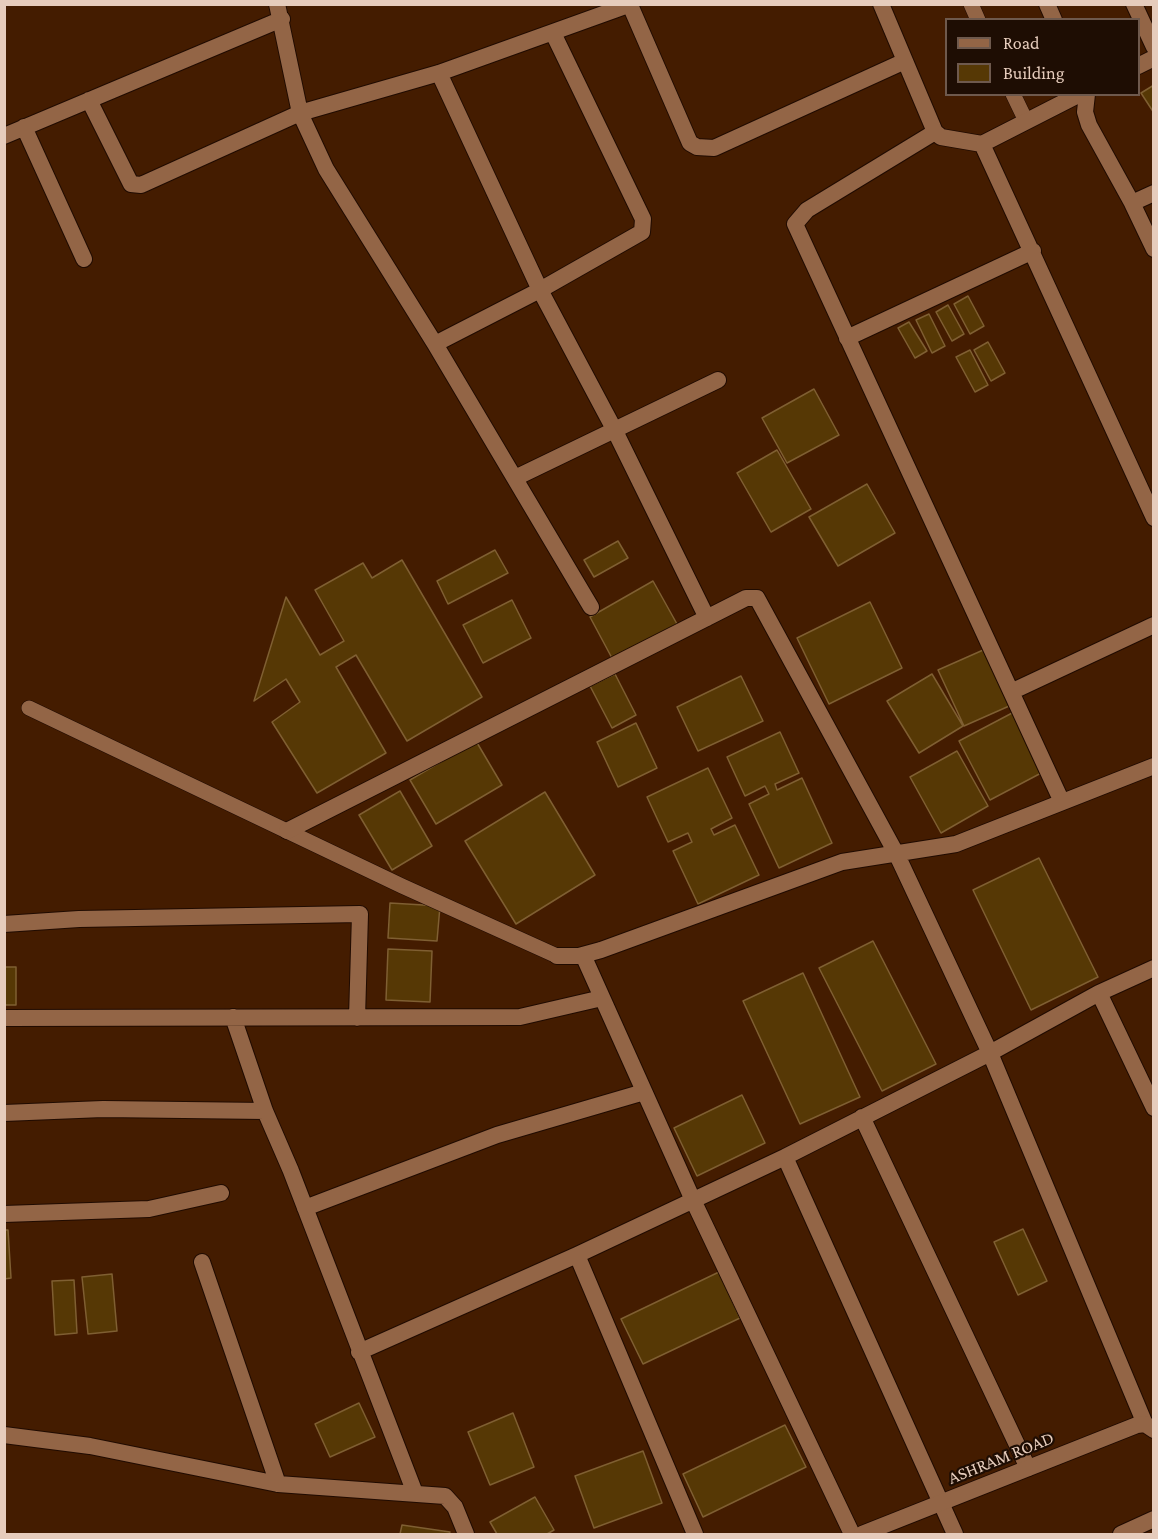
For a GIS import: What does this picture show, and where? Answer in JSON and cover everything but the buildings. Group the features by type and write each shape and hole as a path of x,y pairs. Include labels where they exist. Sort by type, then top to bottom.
{"street":[{"path":"881,4 935,132 941,137 982,144 1076,96"},
{"path":"1047,4 1053,18"},
{"path":"1134,4 1154,47"},
{"path":"89,100 131,184 136,186 300,113 439,73 630,5 690,143 697,147 714,148 905,61"},
{"path":"4,136 89,100 280,12 300,113 327,169 435,344 591,607"},
{"path":"435,344 540,290 639,235 644,227 643,219 553,33"},
{"path":"1140,65 1154,58"},
{"path":"439,73 540,290 614,429 707,618"},
{"path":"1087,96 1085,112 1089,125 1132,203 1154,249"},
{"path":"24,127 84,260"},
{"path":"935,132 807,210 795,224 1013,691 1062,802"},
{"path":"982,144 1154,518"},
{"path":"1132,203 1154,193"},
{"path":"847,338 1033,251"},
{"path":"514,478 718,380"},
{"path":"287,831 746,598 757,598 763,604 897,855 990,1053 1150,1426"},
{"path":"1013,691 1154,625"},
{"path":"557,956 583,955 842,862 868,856 897,855 956,844 1154,766"},
{"path":"4,924 79,920 360,914 357,1018"},
{"path":"583,955 692,1198 852,1534"},
{"path":"359,1352 577,1255 692,1198 786,1156 990,1053 1099,993 1154,968"},
{"path":"1099,993 1154,1108"},
{"path":"4,1018 520,1017 602,998"},
{"path":"233,1017 265,1111 415,1493"},
{"path":"305,1208 497,1135 644,1092"},
{"path":"4,1113 103,1109 265,1111"},
{"path":"862,1117 1028,1468"},
{"path":"786,1156 955,1534"},
{"path":"4,1214 149,1209 221,1193"},
{"path":"577,1255 695,1534"},
{"path":"202,1262 278,1484"},
{"name":"ASHRAM ROAD","path":"862,1534 1137,1425 1150,1426"},
{"path":"4,1435 90,1446 278,1484 445,1496 451,1500 466,1534"},
{"path":"1121,1534 1154,1519"}],"lane":[{"path":"970,4 977,18"},
{"path":"1014,96 1026,122"},
{"path":"29,708 557,956"}]}
